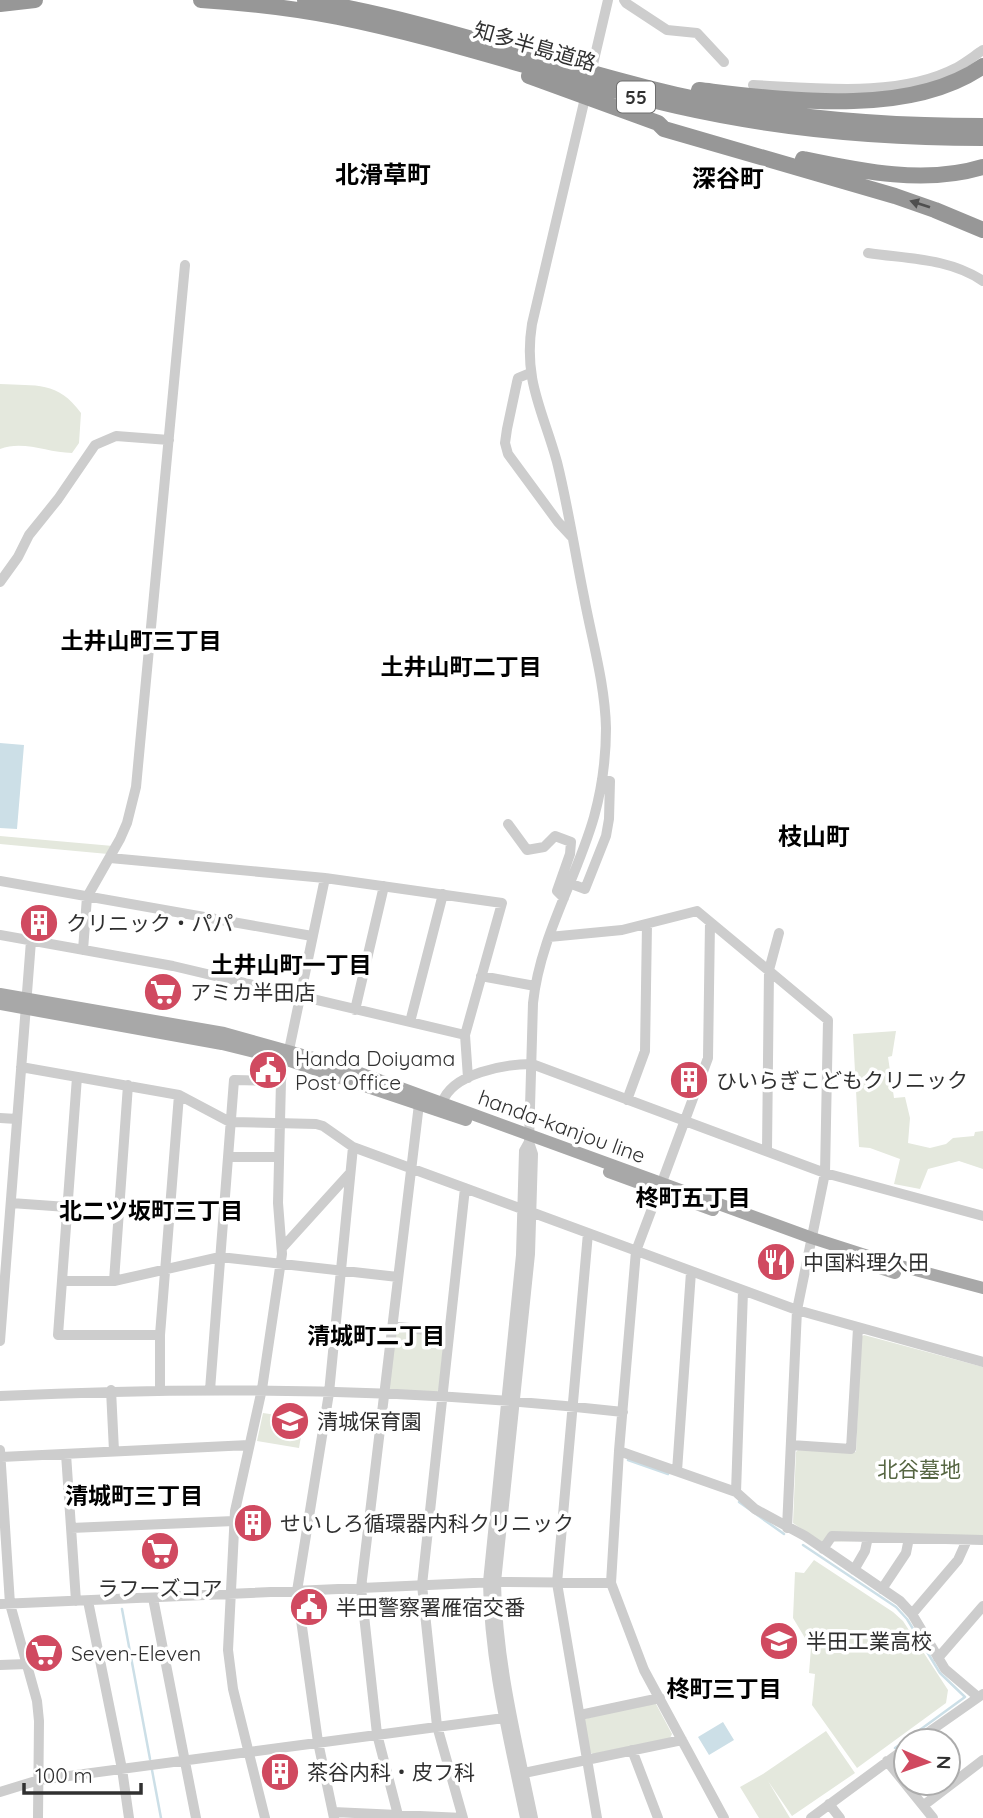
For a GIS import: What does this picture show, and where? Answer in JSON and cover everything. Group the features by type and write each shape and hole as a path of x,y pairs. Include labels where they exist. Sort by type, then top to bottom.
{"highway":[{"path":"0,4 35,0"},
{"name":"知多半島道路","path":"201,0 297,10 386,27 618,92 729,117 850,133 983,138"},
{"name":"知多半島道路","path":"304,0 386,15 614,79 757,111 888,125 983,126"},
{"path":"386,27 658,123 761,151 882,173 934,175 983,167"},
{"path":"839,100 914,96 944,87 983,66"},
{"path":"614,79 621,77 678,88 769,98 891,103 920,102 959,92 983,79"},
{"path":"658,123 664,129 935,209 983,230"}],"main road":[{"name":"handa-kanjou line","path":"0,994 26,1004"},
{"name":"handa-kanjou line","path":"0,1004 26,1004 224,1033 442,1102 529,1138 876,1267 983,1297"},
{"name":"handa-kanjou line","path":"286,1054 419,1104 529,1138"},
{"name":"handa-kanjou line","path":"812,1241 983,1288"}],"street":[{"path":"525,1818 492,1650 491,1537 511,1400 521,1255 527,1211 524,1151 529,1138 535,986 549,937 594,818 602,779 606,726 557,464 530,373 529,340 608,0"},
{"path":"624,0 667,30 697,33 724,62"},
{"path":"753,85 853,88 908,84 956,68 983,50"},
{"path":"868,253 950,264 983,281"},
{"path":"83,950 87,897 127,823 136,787 185,265"},
{"path":"530,373 522,375 517,382 505,443 508,454 571,536"},
{"path":"0,582 18,557 29,534 58,499 95,445 116,436 169,440"},
{"path":"569,883 585,889 606,836 610,781 602,779"},
{"path":"508,824 527,850 544,847 555,836 570,842 570,854 557,891 564,898"},
{"path":"110,858 325,878 502,903 465,1035 468,1078"},
{"path":"265,1818 229,1670 234,1521 262,1390 282,1248 278,1203 281,1081 325,878"},
{"path":"0,881 312,936"},
{"path":"355,1010 384,886"},
{"path":"410,1022 443,894"},
{"path":"549,937 622,930 697,911 828,1020 825,1173 797,1310 787,1528"},
{"path":"710,922 708,1058 636,1251 611,1583 644,1670 724,1818"},
{"path":"627,1100 645,1051 647,924"},
{"path":"767,1151 769,970 779,933"},
{"path":"0,936 173,966 465,1035"},
{"path":"0,1341 2,1285 31,941"},
{"path":"481,976 535,986"},
{"path":"442,1102 445,1094 468,1078 512,1064 532,1064 825,1173 983,1216"},
{"path":"21,1067 179,1095 230,1122 323,1126 353,1147 743,1291 797,1310 983,1362"},
{"path":"77,1077 58,1335 160,1335"},
{"path":"210,1390 234,1080 281,1081"},
{"path":"114,1281 128,1085"},
{"path":"160,1390 160,1335 179,1095"},
{"path":"398,1815 377,1734 361,1588 419,1104"},
{"path":"0,1118 17,1119"},
{"path":"353,1147 329,1393 297,1591 318,1742 334,1815 463,1818 437,1726 422,1585 465,1188"},
{"path":"228,1157 279,1157"},
{"path":"282,1248 350,1173"},
{"path":"10,1203 67,1207"},
{"path":"588,1233 558,1583 597,1818"},
{"path":"62,1281 114,1281 220,1257 398,1277"},
{"path":"677,1471 691,1272"},
{"path":"736,1492 743,1291"},
{"path":"393,1326 449,1333"},
{"path":"792,1446 851,1449 858,1328"},
{"path":"0,1396 111,1390 262,1390 511,1400 623,1412"},
{"path":"111,1390 114,1451"},
{"path":"1,1457 249,1445"},
{"path":"0,1450 5,1604 37,1701 38,1818"},
{"path":"619,1451 736,1492 755,1509 823,1549 900,1601 912,1614 945,1669 981,1696 936,1727"},
{"path":"66,1454 76,1601"},
{"path":"71,1528 234,1521"},
{"path":"823,1549 832,1536 983,1540"},
{"path":"854,1570 865,1552 868,1537"},
{"path":"882,1589 906,1553 909,1538"},
{"path":"912,1614 958,1560 967,1540"},
{"path":"492,1582 502,1660 533,1818"},
{"path":"5,1604 492,1582 611,1583"},
{"path":"153,1598 196,1818"},
{"path":"88,1601 122,1769 129,1818"},
{"path":"938,1658 983,1606"},
{"path":"0,1665 27,1664"},
{"path":"580,1715 660,1699"},
{"path":"0,1792 39,1780 504,1718"},
{"path":"524,1773 682,1740"},
{"path":"632,1750 658,1818"},
{"path":"811,1818 892,1758"},
{"path":"924,1805 983,1759"},
{"path":"887,1761 933,1818"},
{"path":"830,1804 840,1818"}],"green space":[{"path":"0,384 45,387 64,395 81,413 79,443 72,453 27,446 0,449"},
{"path":"0,836 113,846 108,854 0,844"},
{"path":"896,1031 892,1056 888,1057 894,1098 905,1097 910,1118 908,1143 930,1148 946,1144 953,1138 974,1136 975,1132 983,1131 983,1169 959,1161 928,1169 920,1189 894,1184 900,1159 870,1148 859,1147 853,1034"},
{"path":"398,1330 444,1338 437,1392 389,1388"},
{"name":"北谷墓地","path":"864,1335 983,1367 983,1538 821,1542 793,1523 796,1452 856,1452 861,1337"},
{"path":"263,1413 304,1419 299,1448 257,1441"},
{"path":"814,1560 893,1612 903,1621 948,1690 946,1703 913,1727 892,1727 892,1742 857,1768 812,1705 815,1674 809,1673 811,1648 793,1618 795,1572 804,1573"},
{"path":"653,1703 672,1734 670,1738 593,1754 589,1752 584,1719"},
{"path":"826,1731 855,1773 792,1816 768,1781 790,1818 759,1818 740,1787"}],"shaded area":[{"path":"0,743 24,745 17,829 0,828"},
{"path":"723,1722 734,1740 709,1755 698,1737"}],"waterway":[{"path":"628,1460 668,1474"},
{"path":"739,1502 784,1534"},
{"path":"803,1545 896,1607 907,1619 940,1673 965,1697 924,1727"},
{"path":"122,1609 150,1759"},
{"path":"152,1770 161,1818"}],"place":[{"name":"クリニック・パパ","path":"39,923"},
{"name":"アミカ半田店","path":"163,992"},
{"name":"Handa Doiyama Post Office","path":"268,1070"},
{"name":"ひいらぎこどもクリニック","path":"689,1080"},
{"name":"中国料理久田","path":"776,1262"},
{"name":"清城保育園","path":"290,1421"},
{"name":"せいしろ循環器内科クリニック","path":"253,1523"},
{"name":"ラフーズコア","path":"160,1551"},
{"name":"半田警察署雁宿交番","path":"309,1607"},
{"name":"半田工業高校","path":"779,1641"},
{"name":"Seven-Eleven","path":"44,1653"},
{"name":"茶谷内科・皮フ科","path":"280,1772"}],"district":[{"name":"北滑草町","path":"383,174"},
{"name":"深谷町","path":"728,178"},
{"name":"土井山町三丁目","path":"141,640"},
{"name":"土井山町二丁目","path":"461,666"},
{"name":"枝山町","path":"814,836"},
{"name":"土井山町一丁目","path":"291,964"},
{"name":"柊町五丁目","path":"693,1197"},
{"name":"北二ツ坂町三丁目","path":"151,1210"},
{"name":"清城町二丁目","path":"376,1335"},
{"name":"清城町三丁目","path":"134,1495"},
{"name":"柊町三丁目","path":"724,1688"}]}
